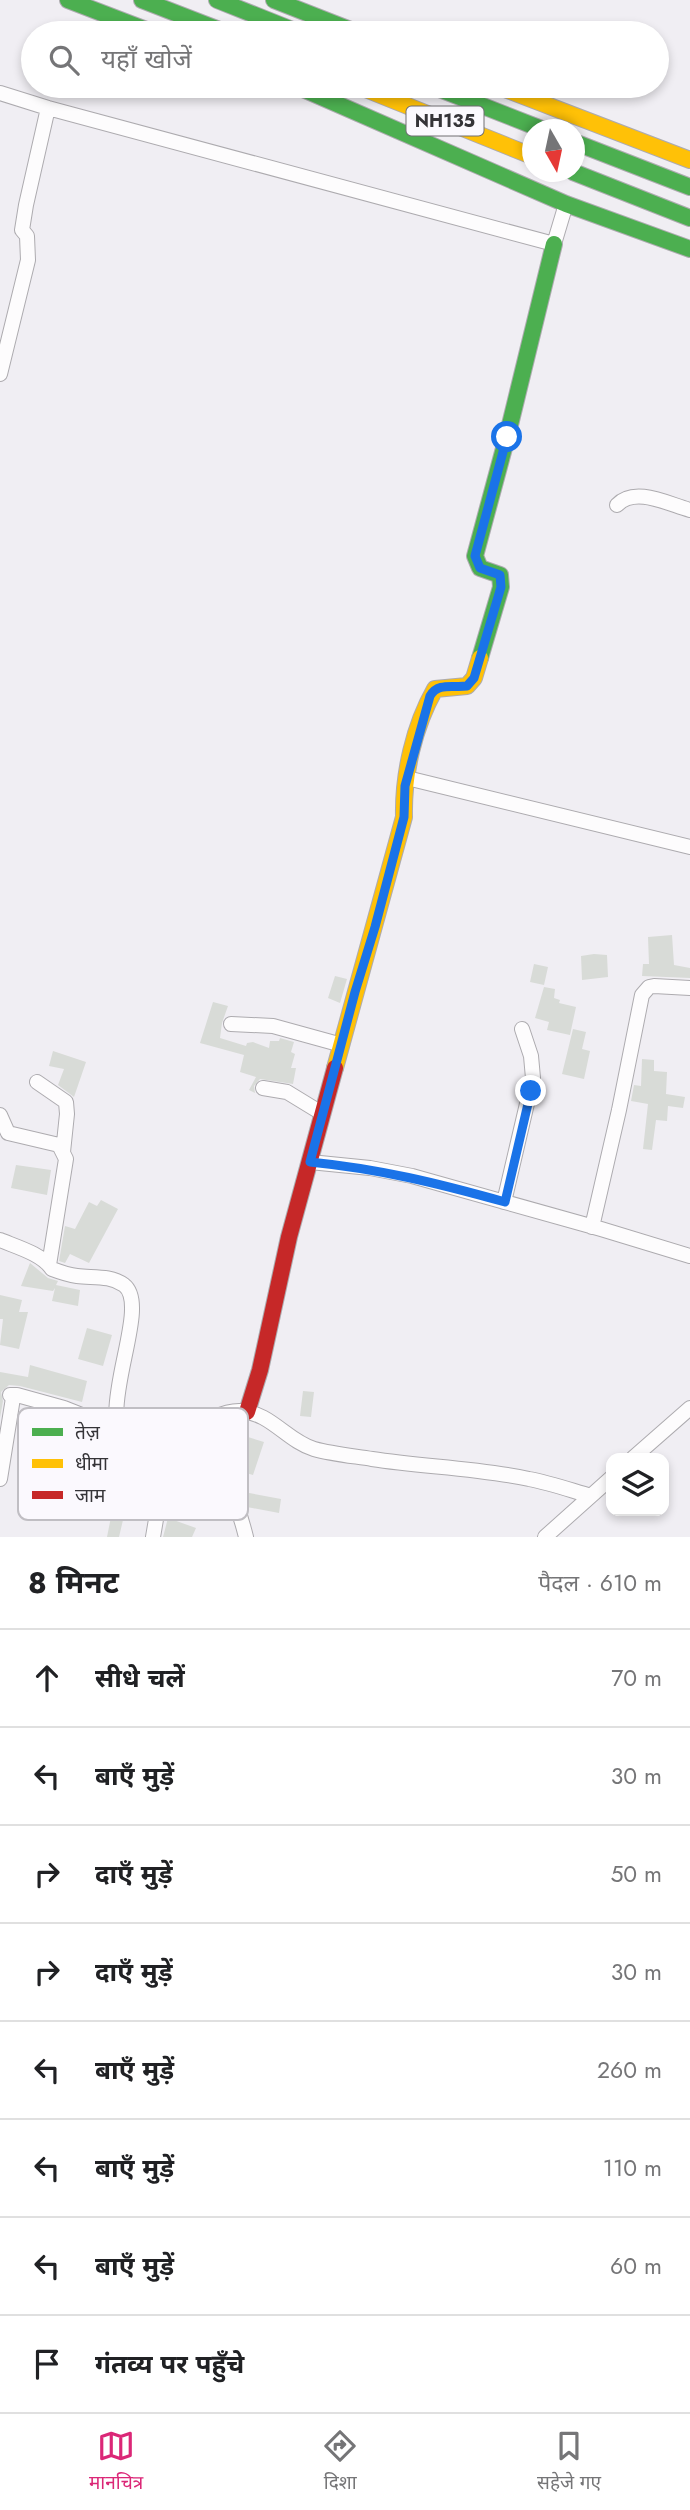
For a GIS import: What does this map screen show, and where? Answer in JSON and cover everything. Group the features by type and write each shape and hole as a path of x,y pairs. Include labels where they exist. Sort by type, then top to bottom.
{"main road":[{"path":"68,0 123,21"},
{"path":"142,0 197,21"},
{"path":"217,0 270,21"},
{"path":"274,0 327,21"},
{"path":"323,98 566,204 690,249"},
{"name":"NH135","path":"388,98 522,152"},
{"name":"NH135","path":"463,98 522,121"},
{"path":"529,98 690,160"},
{"path":"585,146 690,187"},
{"path":"585,177 690,218"},
{"path":"248,1409 260,1370 289,1237 404,817 407,778 432,692 440,687 467,686 474,678 501,587 500,575 480,568 475,556 554,244"}],"street":[{"path":"0,93 554,244 566,204"},
{"path":"0,374 28,260 27,236 22,230 48,108"},
{"path":"617,505 628,496 640,496 690,510"},
{"path":"407,778 690,846"},
{"path":"592,1227 619,1110 640,1000 649,987 690,988"},
{"path":"231,1024 273,1026 342,1045"},
{"path":"505,1202 533,1078 531,1056 522,1029"},
{"path":"37,1082 66,1102 63,1152"},
{"path":"263,1088 287,1092 323,1114"},
{"path":"0,1115 8,1133 59,1145 66,1159 49,1265"},
{"path":"310,1162 370,1168 412,1177 690,1256"},
{"path":"0,1240 24,1250 52,1269 75,1276 110,1278 120,1282 131,1293 133,1307 123,1359 119,1408"},
{"path":"5,1393 64,1408"},
{"path":"0,1479 13,1398 5,1393"},
{"path":"639,1453 690,1408"},
{"path":"248,1412 265,1419 295,1440 316,1450 528,1479 591,1496"},
{"path":"545,1537 606,1482"},
{"path":"240,1520 246,1537"}],"building":[{"path":"672,935 674,965 690,968 690,978 642,976 643,964 649,964 648,937"},
{"path":"607,955 608,977 582,980 581,956"},
{"path":"534,964 548,967 544,985 530,982"},
{"path":"335,976 347,979 340,1003 328,998"},
{"path":"544,987 555,989 554,998 560,1000 559,1003 576,1007 570,1035 547,1030 549,1022 535,1018"},
{"path":"213,1002 228,1006 220,1038 246,1046 247,1043 253,1042 269,1048 270,1041 279,1041 280,1038 294,1042 291,1052 295,1054 291,1068 296,1068 293,1084 260,1079 254,1086 255,1093 249,1090 256,1077 240,1072 244,1055 200,1043"},
{"path":"573,1029 586,1032 582,1049 590,1051 584,1079 562,1074"},
{"path":"53,1051 86,1062 74,1097 58,1085 64,1069 49,1066"},
{"path":"642,1059 654,1060 654,1071 667,1072 666,1094 685,1097 683,1108 668,1106 667,1121 656,1120 652,1150 643,1149 648,1104 631,1101 634,1085 641,1086"},
{"path":"16,1165 51,1170 47,1195 11,1188"},
{"path":"101,1200 118,1209 89,1263 70,1254 65,1263 59,1261 65,1226 75,1229 89,1202 97,1206"},
{"path":"30,1263 48,1278 58,1281 56,1285 80,1290 78,1306 52,1301 55,1288 53,1291 21,1286"},
{"path":"0,1295 22,1300 19,1312 28,1312 19,1349 0,1345 3,1319 0,1319"},
{"path":"87,1328 112,1335 103,1366 78,1359"},
{"path":"30,1365 87,1381 82,1402 9,1385 1,1392 3,1401 0,1418 0,1372 28,1377"},
{"path":"303,1391 314,1392 311,1417 300,1416"},
{"path":"248,1437 264,1442 253,1475 248,1474"},
{"path":"248,1493 281,1499 279,1513 248,1507"},
{"path":"110,1520 123,1520 119,1537 107,1537"},
{"path":"167,1520 196,1528 192,1537 163,1537"}],"traffic: fast":[{"path":"68,0 123,21"},
{"path":"142,0 196,21"},
{"path":"217,0 270,21"},
{"path":"274,0 327,21"},
{"path":"323,98 566,204 690,249"},
{"path":"463,98 522,121"},
{"path":"585,146 690,187"},
{"path":"585,177 690,218"},
{"path":"480,658 501,587 500,575 480,568 475,556 554,244"}],"traffic: slow":[{"path":"388,98 522,152"},
{"path":"528,98 690,160"},
{"path":"335,1068 404,817 405,784 421,719 435,689 467,686 474,678 480,658"}],"traffic: jam":[{"path":"248,1409 260,1370 289,1237 335,1068"}],"route":[{"path":"507,437 475,556 480,568 500,575 501,587 474,678 467,686 440,687 430,696 405,786 404,817 310,1162 370,1168 505,1202 531,1091"}]}
